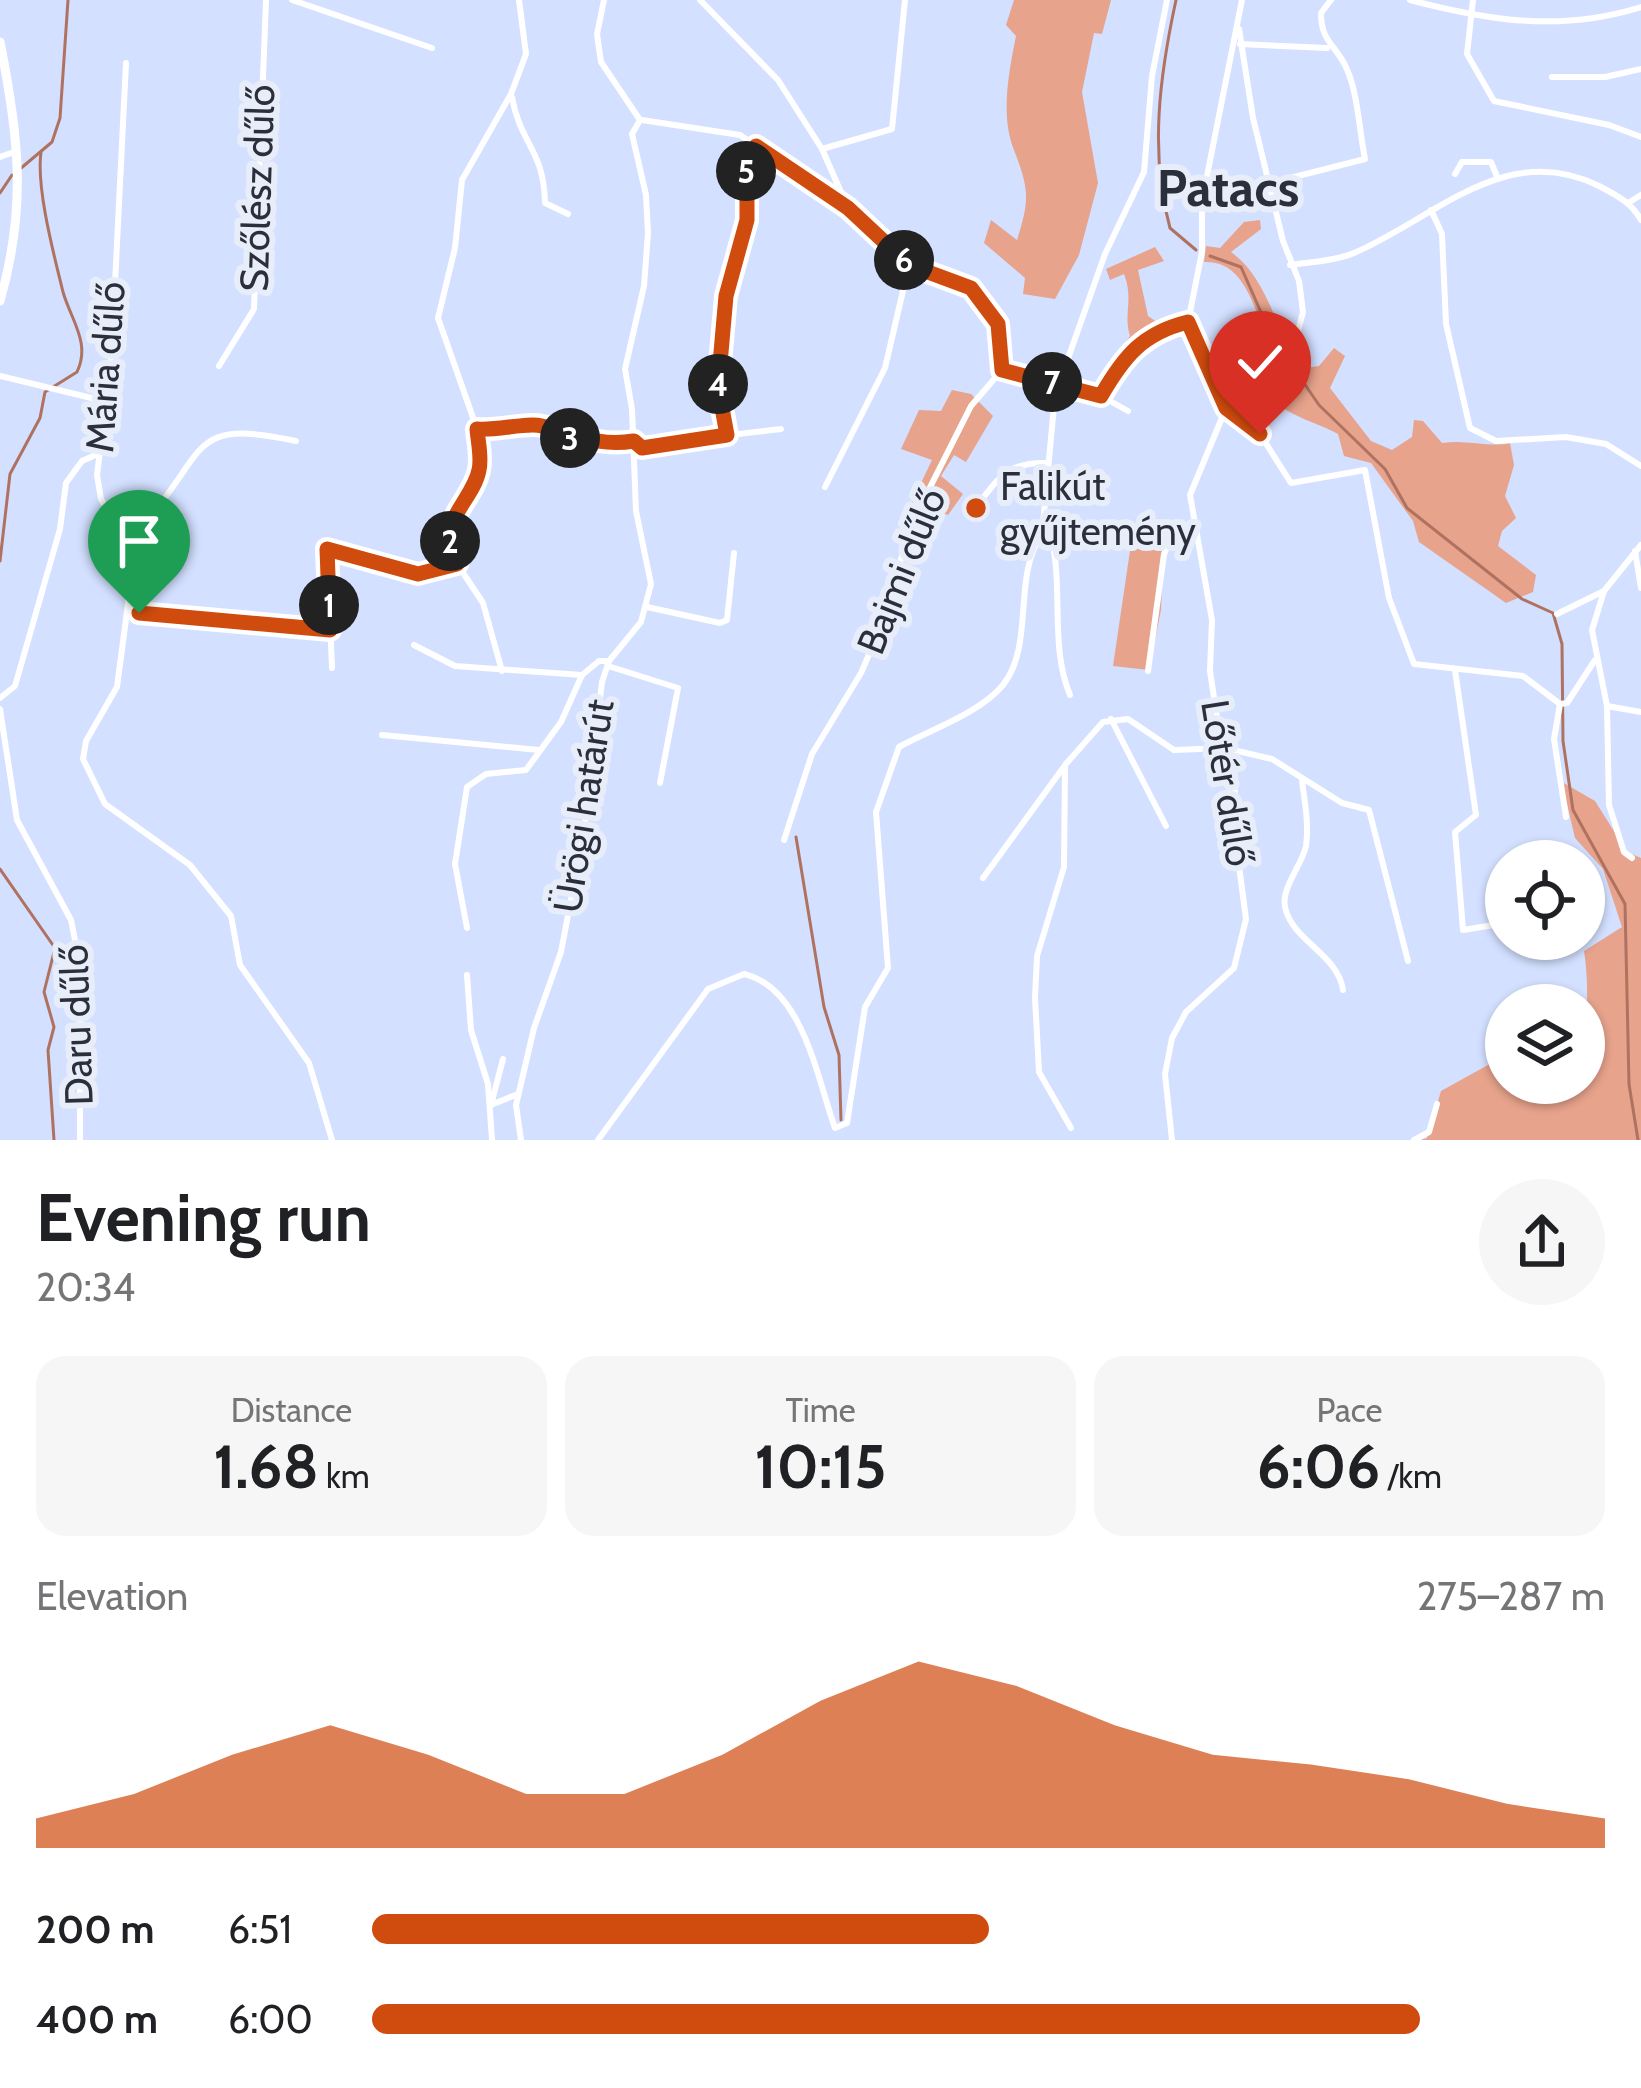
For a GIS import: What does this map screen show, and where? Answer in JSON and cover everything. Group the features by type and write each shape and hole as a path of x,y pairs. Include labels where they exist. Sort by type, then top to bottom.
{"main road":[{"path":"0,43 20,178 17,233 0,302"}],"street":[{"name":"Szőlész dűlő","path":"219,366 254,308 266,0"},
{"path":"292,0 431,48"},
{"path":"502,671 484,603 457,564 450,538 457,505 479,470 477,429 438,318 455,248 462,180 512,94 526,54 519,0"},
{"path":"604,0 597,49 640,120"},
{"path":"700,0 778,80 822,149 848,208"},
{"path":"822,149 892,129 905,0"},
{"path":"1070,695 1061,674 1061,591 1044,535 1042,508 1058,384 1105,254 1144,172 1152,76 1167,0"},
{"path":"1242,0 1202,201 1202,252 1188,322 1226,408 1260,434 1291,483 1365,470 1389,598 1414,664 1522,676 1563,703"},
{"path":"1329,49 1321,13 1331,0"},
{"path":"1410,0 1469,16 1554,25 1637,5"},
{"path":"1473,0 1467,54 1494,101 1586,119 1641,137"},
{"path":"1238,20 1269,183 1303,312 1294,346"},
{"path":"1240,44 1329,49 1343,60 1366,159 1269,183"},
{"name":"Mária dűlő","path":"126,63 111,364 100,453 101,499 126,543 130,589 117,688 86,741 83,759 105,804 190,865 231,916 240,964 309,1063 332,1140"},
{"path":"1552,77 1605,76 1641,69"},
{"path":"512,94 518,120 544,167 545,203 568,214"},
{"path":"640,120 740,135 848,208 909,265 971,288 992,310 1002,370 1101,396 1128,410"},
{"path":"640,120 632,134 646,195 648,233 644,286 625,369 636,511 651,584 647,607 720,623 727,620 734,554"},
{"path":"727,435 718,386 726,296 747,220 747,159 756,146"},
{"path":"0,158 18,150"},
{"path":"1455,174 1462,162 1491,162 1498,179"},
{"path":"1290,265 1351,255 1431,210 1518,171 1575,174 1640,214"},
{"path":"1628,203 1641,195"},
{"path":"1431,210 1442,234 1446,324 1470,428 1496,441 1566,437 1606,444 1641,466"},
{"path":"826,487 885,368 909,265"},
{"path":"1101,396 1131,350 1148,335 1188,322"},
{"name":"Bajmi dűlő","path":"784,839 812,754 848,697 884,620 910,527 971,406 1002,370"},
{"path":"0,376 104,400"},
{"name":"Lőtér dűlő","path":"1172,1140 1165,1074 1172,1038 1186,1012 1234,968 1246,919 1234,828 1235,776 1210,671 1212,620 1190,495 1226,408"},
{"path":"477,429 507,432 541,425 606,445 781,429"},
{"path":"113,524 148,519 175,487 193,455 220,433 253,431 296,440"},
{"path":"0,698 15,686 60,529 66,483 82,460 100,453"},
{"path":"968,515 991,482 1004,473 1048,463"},
{"path":"1044,535 1194,529"},
{"path":"1148,671 1164,554 1174,531"},
{"path":"598,1140 707,989 744,974 771,985 793,1013 835,1128 847,1123 865,1007 888,968 876,858 877,812 887,778 899,747 1004,684 1044,535"},
{"path":"1638,548 1641,588"},
{"path":"1632,858 1624,852 1609,805 1607,706 1592,630 1604,591 1638,548"},
{"path":"332,668 327,549 418,574 457,564"},
{"path":"130,589 139,613 330,630"},
{"path":"1557,614 1604,591"},
{"name":"Ürögi határút","path":"521,1140 518,1094 534,1028 561,952 584,831 595,717 608,664 629,643 647,607"},
{"path":"414,645 455,666 582,674"},
{"path":"1566,817 1554,739 1563,703 1595,660"},
{"path":"467,928 455,864 467,787 486,774 521,774 561,722 582,674 599,661 678,688 660,784"},
{"path":"1454,670 1476,815 1455,832 1463,930 1485,926"},
{"path":"1607,706 1641,712"},
{"name":"Daru dűlő","path":"0,709 17,820 64,903 80,965 80,1140"},
{"path":"1112,719 1166,826"},
{"path":"983,878 1065,765 1086,747 1096,725 1128,719 1174,750 1225,748 1272,759 1342,803 1369,810 1408,961"},
{"path":"382,735 539,750"},
{"path":"1065,765 1064,867 1037,956 1035,998 1040,1072 1071,1128"},
{"path":"1302,777 1308,821 1305,851 1283,900 1286,914 1339,970 1343,990"},
{"path":"466,974 471,1030 491,1105 492,1140"},
{"path":"491,1105 503,1060"},
{"path":"491,1105 518,1094"},
{"path":"1414,1140 1429,1132 1437,1104"}],"shaded area":[{"path":"1014,0 1111,0 1102,34 1094,33 1082,92 1098,183 1079,255 1055,299 1023,294 1025,278 984,243 991,220 1017,240 1026,204 1007,123 1016,36 1006,25"},
{"path":"1260,220 1261,229 1231,252 1255,277 1304,368 1319,366 1334,348 1345,356 1330,388 1371,441 1392,450 1412,437 1414,420 1423,421 1442,443 1510,443 1514,465 1505,496 1516,518 1502,531 1498,546 1536,575 1533,592 1506,603 1419,542 1413,521 1371,463 1344,456 1338,434 1280,406 1273,400 1273,379 1256,379 1248,350 1268,339 1252,300 1229,269 1204,262 1206,246 1220,248 1244,222"},
{"path":"1155,247 1164,261 1138,270 1148,316 1171,332 1143,344 1145,352 1122,378 1118,353 1130,336 1128,292 1124,274 1110,280 1106,269"},
{"path":"952,390 971,394 993,416 966,462 954,455 941,476 963,494 948,515 933,508 930,536 913,557 905,556 916,508 911,504 932,460 901,449 919,410 941,411"},
{"path":"1132,537 1164,537 1161,610 1149,670 1113,666"},
{"path":"1562,782 1595,801 1627,852 1641,858 1641,1140 1421,1140 1427,1138 1441,1091 1485,1067 1485,1104 1605,1104 1605,984 1587,984 1585,960 1605,960 1605,938 1622,927 1605,875 1605,840 1575,838"}],"waterway":[{"path":"20,169 52,142 60,118 68,0"},
{"path":"1176,0 1162,85 1160,171 1170,228 1196,250"},
{"path":"0,561 10,474 40,418 45,392 77,372 81,361 78,332 47,222 41,152"},
{"path":"0,193 12,175"},
{"path":"1210,256 1241,267 1271,335 1319,405 1385,469 1407,508 1522,599 1553,613 1562,644 1563,741 1573,810 1625,904 1629,1084 1638,1140"},
{"path":"796,837 824,1007 839,1055 841,1120"},
{"path":"0,869 55,948 44,992 54,1027 48,1050 54,1140"}],"place":[{"name":"Falikút gyűjtemény","path":"976,508"}],"district":[{"name":"Patacs","path":"1228,188"}],"route":[{"path":"139,613 330,630 327,549 418,574 457,564 450,538 457,505 479,470 477,429 507,432 541,425 565,437 606,445 634,441 642,448 727,435 728,419 718,386 726,296 730,267 747,220 747,159 756,146 848,208 909,265 971,288 992,310 998,324 1002,370 1101,396 1131,350 1148,335 1188,322 1226,408 1260,434"}]}
